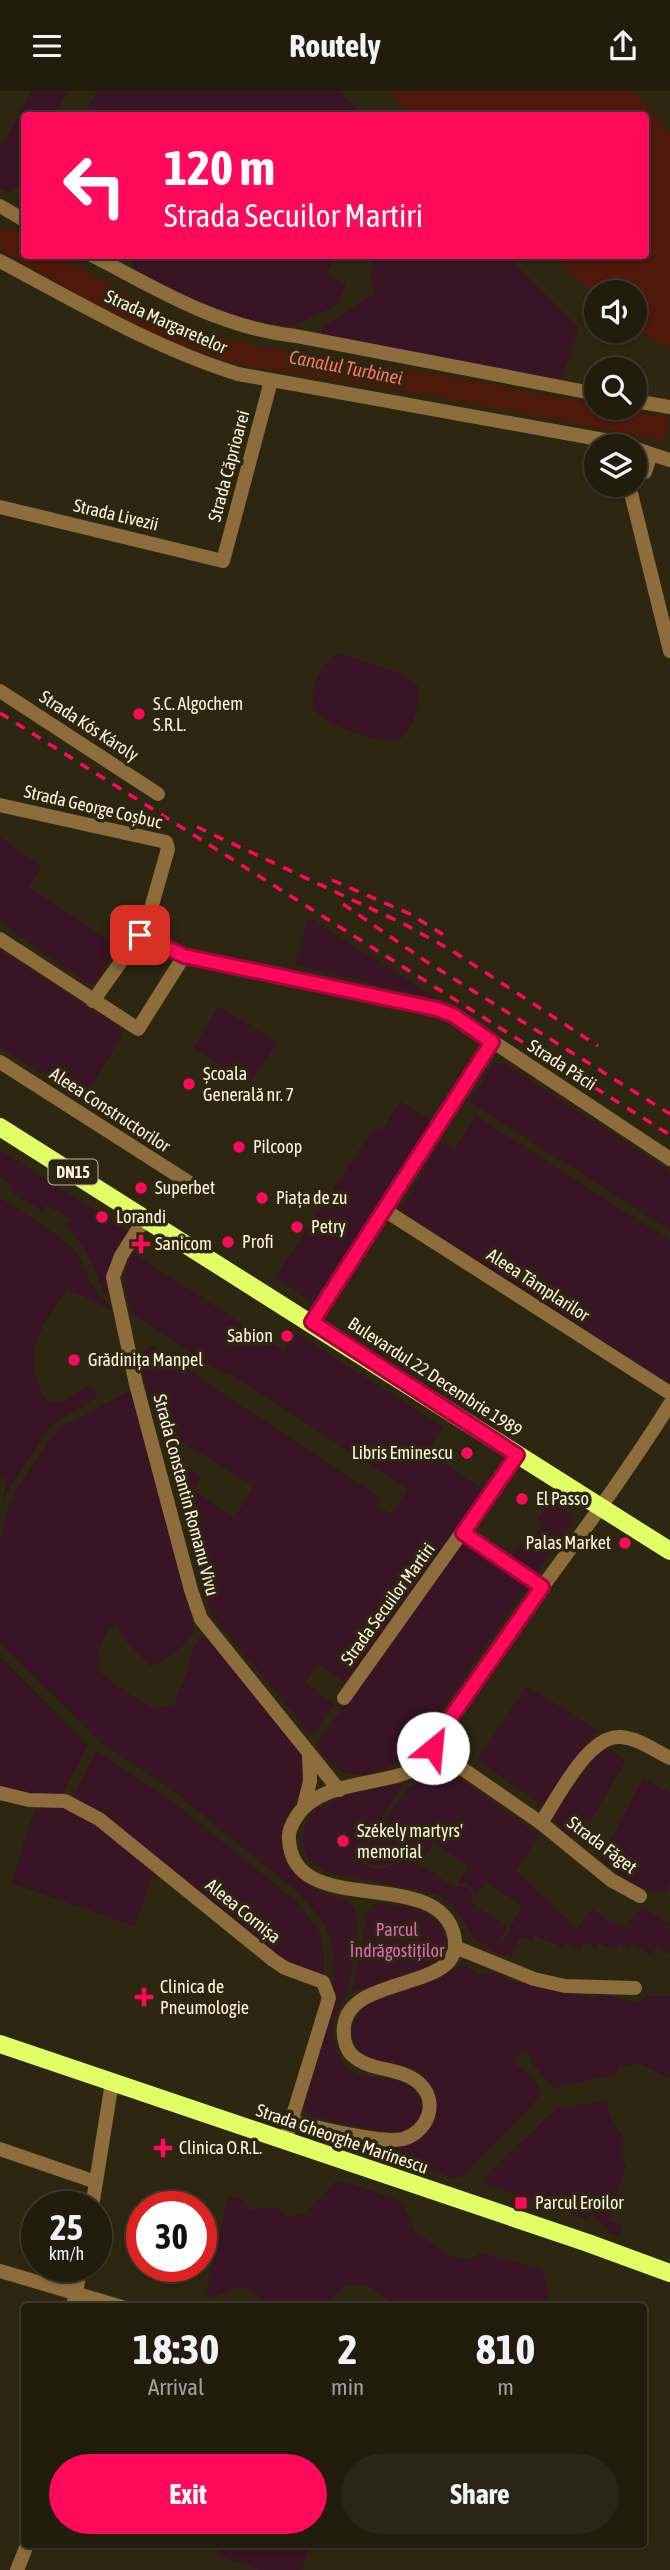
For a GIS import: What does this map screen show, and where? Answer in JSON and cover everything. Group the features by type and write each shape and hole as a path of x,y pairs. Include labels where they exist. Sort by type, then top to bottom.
{"main road":[{"name":"Bulevardul 22 Decembrie 1989","path":"0,1127 670,1551"},
{"name":"Strada Gheorghe Marinescu","path":"0,2044 670,2273"}],"street":[{"path":"1,211 21,218"},
{"path":"100,259 208,314 257,330 584,391"},
{"name":"Strada Margaretelor","path":"0,261 132,332 211,365 271,381 584,439"},
{"name":"Strada Căprioarei","path":"223,561 271,381"},
{"path":"647,403 670,407"},
{"path":"647,462 667,460"},
{"path":"632,497 670,651"},
{"path":"634,506 636,497"},
{"name":"Strada Livezii","path":"0,507 223,561"},
{"name":"Strada Kós Károly","path":"0,691 158,795"},
{"name":"Strada George Coșbuc","path":"0,805 166,842 168,849 152,905 140,935 93,1001"},
{"path":"0,939 138,1029 184,956 140,935"},
{"name":"Strada Păcii","path":"184,956 437,1009 453,1015 670,1160"},
{"path":"312,1322 386,1211 492,1042"},
{"name":"Aleea Constructorilor","path":"0,1062 199,1189"},
{"name":"Aleea Tâmplarilor","path":"386,1211 670,1393"},
{"name":"Strada Constantin Romanu Vivu","path":"145,1218 121,1256 113,1277 136,1384 191,1590 201,1619 339,1790"},
{"path":"291,2120 373,2139 405,2139 417,2132 429,2115 429,2099 421,2085 408,2076 361,2062 348,2052 343,2034 345,2016 357,2003 374,1993 434,1973 446,1964 457,1948 451,1925 442,1913 429,1904 415,1899 340,1887 321,1882 304,1873 292,1856 288,1837 294,1819 304,1806 321,1795 399,1775 418,1767 670,1404"},
{"name":"Strada Secuilor Martiri","path":"344,1697 517,1455"},
{"path":"463,1533 542,1587"},
{"name":"Strada Făget","path":"541,1823 587,1753 601,1741 617,1736 634,1739 670,1758"},
{"name":"Strada Făget","path":"430,1747 541,1823 611,1880 640,1896"},
{"path":"304,1806 310,1781 309,1755"},
{"name":"Aleea Cornișa","path":"0,1793 29,1800 65,1801 88,1812 273,1960 285,1968 323,1982 329,1998 285,2141"},
{"path":"457,1948 534,1979 565,1986 635,1988"},
{"path":"95,2191 112,2082"},
{"path":"0,2149 96,2182"},
{"path":"0,2271 74,2299 98,2303"},
{"path":"17,2570 26,2548"}],"green space":[{"path":"32,91 68,91 57,112 21,112 21,180 10,193 0,188 0,145 2,146"},
{"path":"97,91 338,91 360,112 86,112"},
{"path":"134,259 333,259 326,274 346,284 338,305 286,326 236,318 209,310 135,272 131,267"},
{"path":"373,259 510,259 578,327 561,383 322,336 321,328 374,294 371,275"},
{"path":"341,654 405,675 418,686 419,700 415,716 408,730 398,740 379,740 354,733 329,722 314,710 313,694 318,677 327,662"},
{"path":"0,837 41,866 29,887 116,946 96,982 90,985 0,922"},
{"path":"309,918 438,999 295,965"},
{"path":"0,950 120,1028 122,1035 86,1095 80,1097 0,1047"},
{"path":"219,1006 277,1043 250,1084 193,1048"},
{"path":"504,1063 670,1171 670,1230 470,1102 493,1064"},
{"path":"400,1101 428,1118 429,1124 316,1298 311,1301 275,1277 375,1126 382,1131"},
{"path":"476,1116 670,1241 670,1384 400,1211 441,1141 455,1149"},
{"path":"0,1150 128,1231 111,1261 110,1296 105,1294 87,1252 67,1226 71,1219 47,1205 43,1211 11,1192 13,1186 0,1178"},
{"path":"0,1198 71,1247 94,1289 111,1304 112,1310 67,1289 49,1316 34,1355 38,1384 46,1401 67,1399 85,1386 96,1391 96,1398 54,1423 3,1500 6,1479 0,1478"},
{"path":"132,1252 284,1351 296,1333 443,1427 427,1452 484,1490 348,1685 318,1664 305,1683 334,1704 312,1736 212,1615 169,1456 201,1476 193,1491 235,1517 254,1486 166,1432 156,1423 138,1354 152,1346 379,1497 376,1505 391,1514 408,1489 132,1314 126,1283"},
{"path":"132,1390 195,1631 176,1652 150,1666 127,1642 117,1626 108,1629 98,1652 97,1669 113,1684 153,1708 174,1705 193,1648 206,1632 296,1743 305,1774 300,1793 282,1831 284,1854 294,1871 309,1885 350,1903 356,1919 355,1952 349,1984 333,2025 336,2046 349,2069 367,2077 396,2081 413,2089 421,2103 422,2114 417,2123 403,2131 372,2129 309,2116 304,2107 329,2017 335,1971 326,1928 312,1908 295,1890 170,1788 100,1742 0,1643 0,1543 6,1513 16,1490 53,1436 63,1426"},
{"path":"551,1500 569,1513 570,1527 535,1575 511,1557 521,1543 527,1547 543,1524 538,1520"},
{"path":"463,1539 529,1584 412,1752 380,1771 362,1775 340,1770 316,1745"},
{"path":"0,1656 88,1745 63,1793 21,1795 0,1787"},
{"path":"527,1686 597,1730 551,1803 541,1804 477,1760"},
{"path":"606,1747 626,1760 590,1822 583,1822 569,1838 557,1824 554,1814 601,1748"},
{"path":"96,1751 168,1798 297,1902 317,1927 324,1953 324,1977 280,1959 72,1799"},
{"path":"440,1764 539,1835 516,1870 576,1929 593,1909 610,1922 626,1926 642,1907 670,1924 670,1954 656,1947 652,1955 630,1944 629,1948 618,1943 615,1951 598,1943 596,1948 584,1942 580,1950 564,1943 563,1948 534,1935 532,1941 521,1936 511,1956 500,1954 485,1946 490,1945 477,1942 453,1905 437,1894 327,1872 309,1860 304,1851 303,1839 306,1824 315,1812 341,1797 404,1783 356,1860 372,1868 383,1869 410,1858 454,1887 466,1886 472,1893 471,1903 507,1927 502,1938 491,1946 504,1940 522,1906 486,1882 477,1895 466,1883 457,1884 469,1867 434,1843 420,1861 410,1855 391,1864 378,1866 359,1858 409,1786 413,1787 428,1766"},
{"path":"643,1778 670,1793 670,1883 664,1895 631,1883 600,1860"},
{"path":"66,1807 96,1822 153,1872 135,1926 11,1883 35,1809"},
{"name":"Parcul Îndrăgostiților","path":"378,1903 409,1907 428,1914 442,1927 445,1946 437,1960 421,1970 352,1992 368,1909"},
{"path":"463,1964 480,1974 494,1972 514,1982 577,1992 590,1998 610,1996 639,2002 647,1996 670,1996 670,2078 638,2063 619,2067 616,2074 554,2088 531,2062 531,2056 526,2052 520,2053 515,2058 516,2065 532,2077 541,2095 462,2177 453,2178 319,2133 387,2147 407,2144 429,2126 435,2107 431,2084 417,2070 362,2054 354,2040 353,2024 359,2013 379,1997 440,1978"},
{"path":"608,2100 610,2114 622,2138 626,2167 608,2220 623,2226 619,2235 612,2234 593,2213 586,2219 484,2184 482,2180 556,2109"},
{"path":"335,2182 349,2183 403,2202 414,2231 451,2256 468,2260 480,2253 542,2269 548,2291 546,2303 392,2303 362,2284 344,2286 328,2303 263,2303 256,2293 240,2286 212,2298 206,2294 209,2282 217,2282 217,2246 228,2198 239,2197 250,2210 275,2207 288,2217 308,2212"},
{"path":"220,2548 309,2548 302,2570 261,2570 217,2555"}],"water":[{"path":"389,91 635,91 670,134 670,350 647,334 647,280 584,280 584,285 556,259 649,259 649,112 408,112"},
{"name":"Canalul Turbinei","path":"0,226 21,234 21,259 65,259 164,315 218,336 249,345 434,374 584,402 584,420 647,420 647,414 669,418 665,441 647,437 647,434 629,434 435,396 241,365 178,344 118,315 1,251"}],"railway":[{"path":"0,713 670,1135"},
{"path":"197,827 404,924 451,950 598,1046"},
{"path":"332,880 410,914 447,937"},
{"path":"343,904 427,962 670,1114"}],"place":[{"name":"S.C. Algochem S.R.L.","path":"139,714"},
{"name":"Școala Generală nr. 7","path":"189,1084"},
{"name":"Pilcoop","path":"239,1147"},
{"name":"Superbet","path":"141,1188"},
{"name":"Piața de zu","path":"262,1198"},
{"name":"Lorandi","path":"102,1217"},
{"name":"Petry","path":"297,1227"},
{"name":"Profi","path":"228,1242"},
{"name":"Sanicom","path":"141,1244"},
{"name":"Sabion","path":"287,1336"},
{"name":"Grădinița Manpel","path":"74,1360"},
{"name":"Libris Eminescu","path":"467,1453"},
{"name":"El Passo","path":"522,1499"},
{"name":"Palas Market","path":"625,1543"},
{"name":"Székely martyrs' memorial","path":"343,1841"},
{"name":"Clinica de Pneumologie","path":"144,1997"},
{"name":"Clinica O.R.L.","path":"163,2148"},
{"name":"Parcul Eroilor","path":"521,2203"}],"route":[{"path":"140,935 184,956 437,1009 453,1015 492,1042 442,1124 312,1322 517,1455 463,1533 542,1587 430,1747 433,1748"}]}
